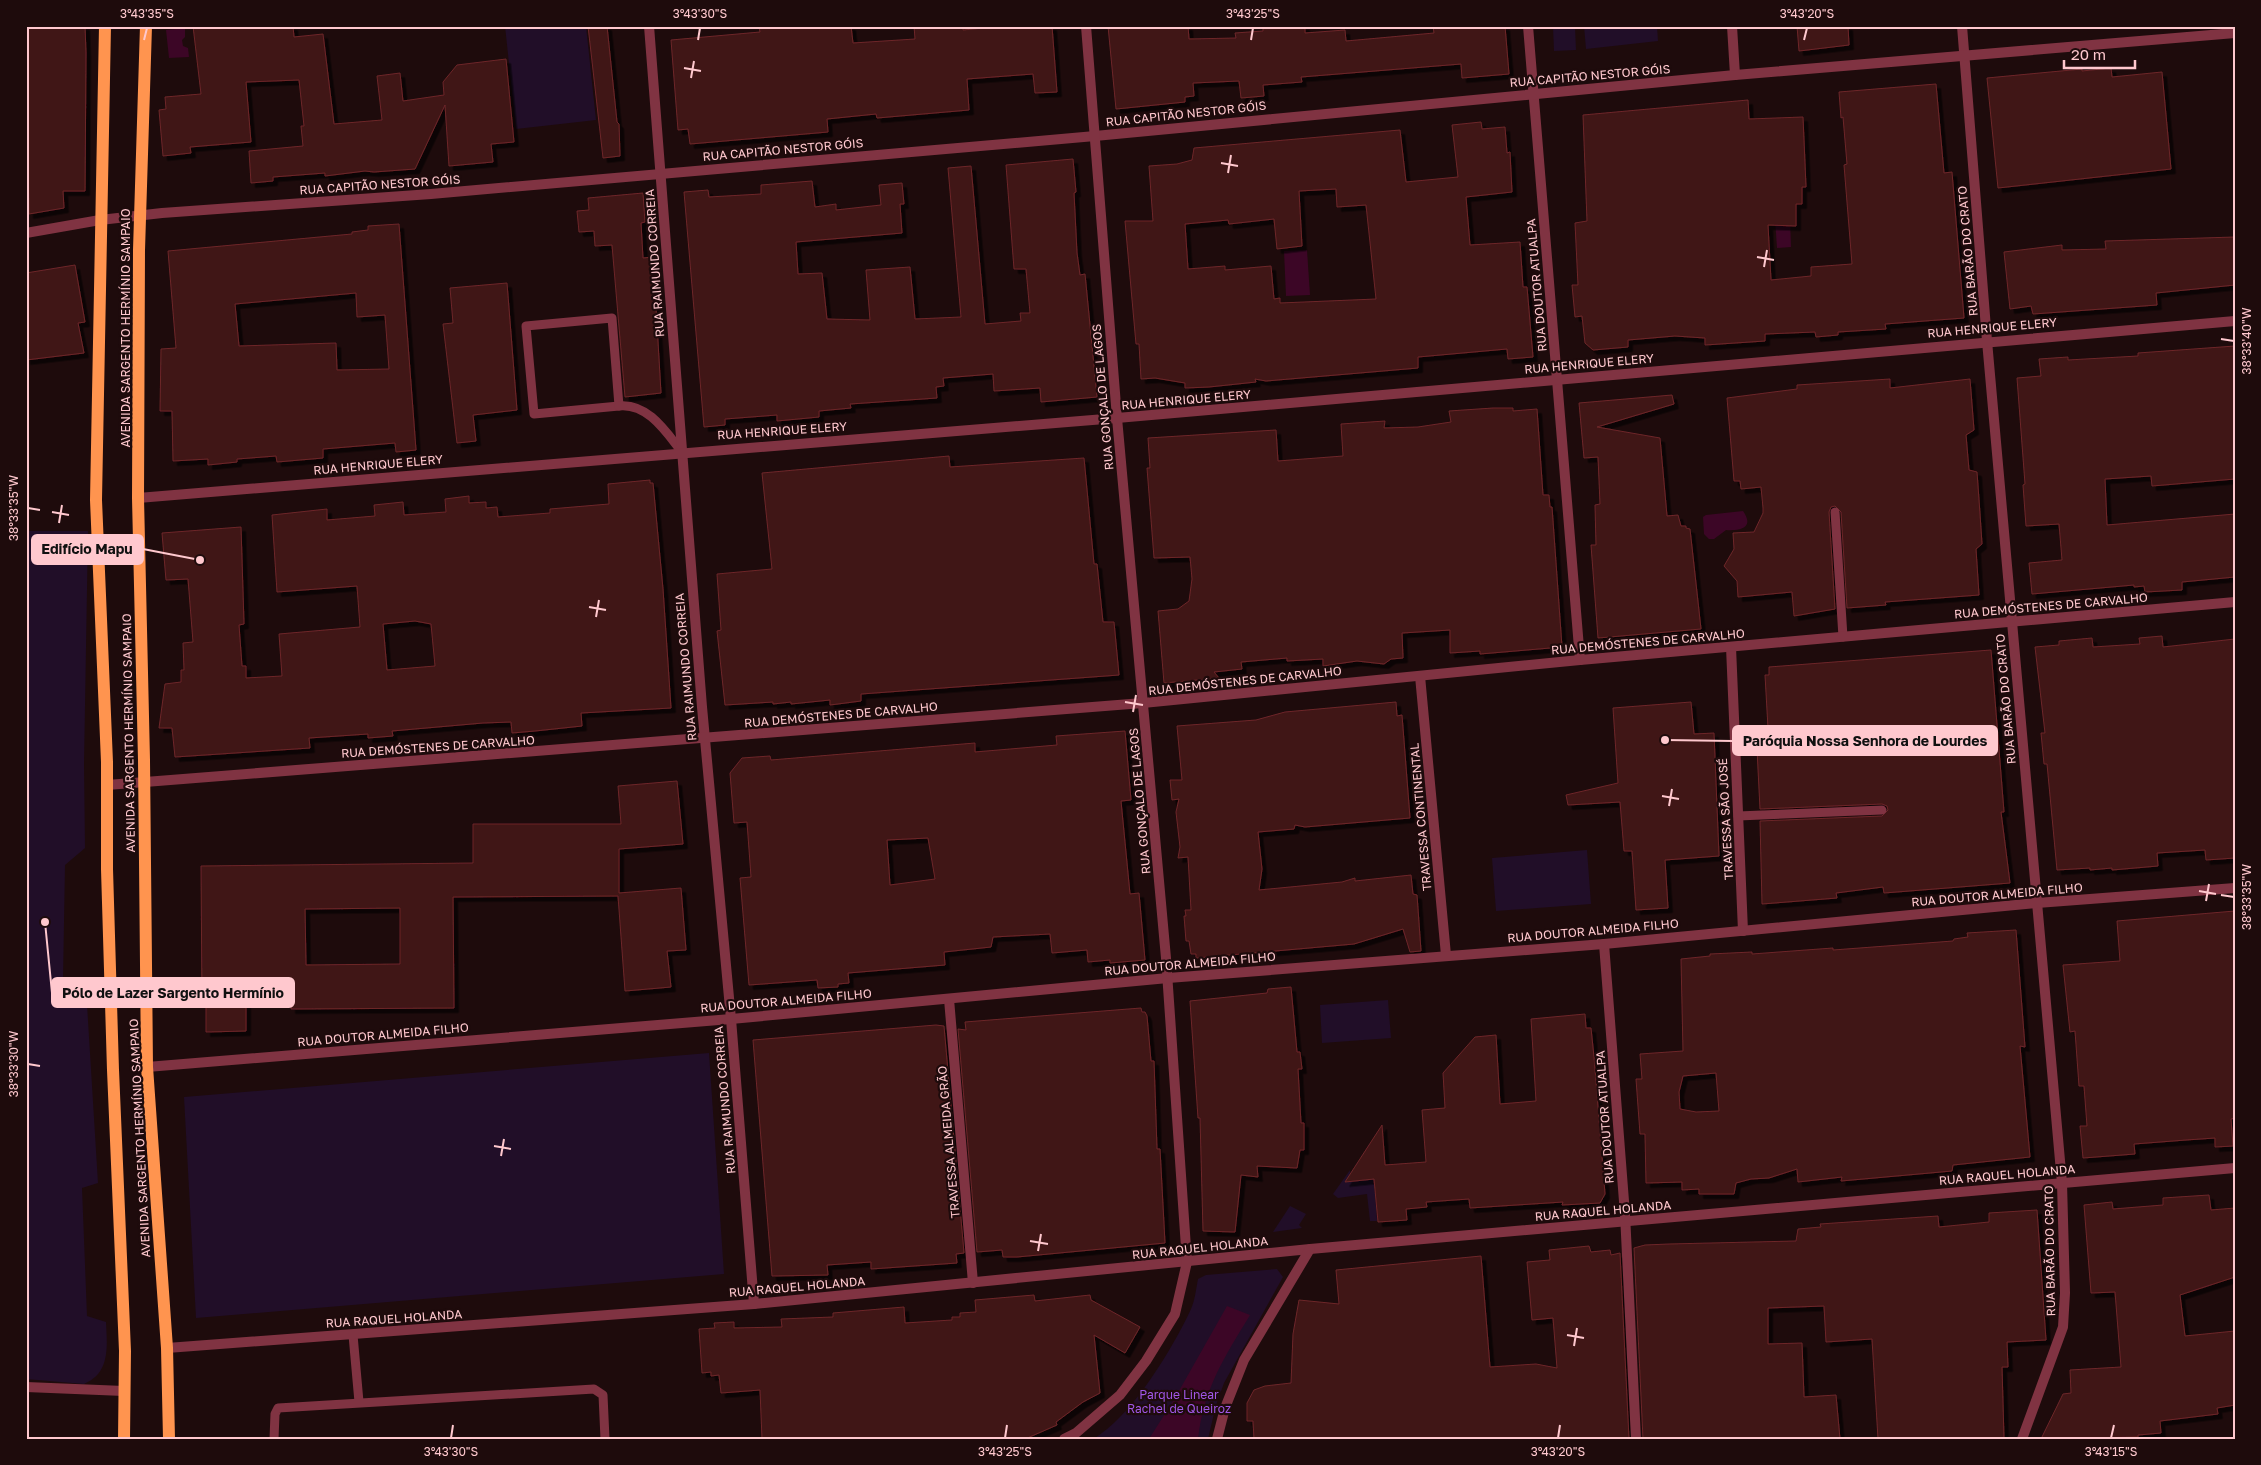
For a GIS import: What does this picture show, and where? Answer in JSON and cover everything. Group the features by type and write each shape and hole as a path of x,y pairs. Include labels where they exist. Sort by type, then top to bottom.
{"main road":[{"name":"AVENIDA SARGENTO HERMÍNIO SAMPAIO","path":"105,26 96,500 125,1351 124,1439"},
{"name":"AVENIDA SARGENTO HERMÍNIO SAMPAIO","path":"146,26 140,216 138,498 144,782 147,1067 168,1348 169,1439"}],"street":[{"name":"RUA RAIMUNDO CORREIA","path":"649,26 705,739 731,1019 754,1304"},
{"name":"RUA GONÇALO DE LAGOS","path":"1064,1439 1076,1433 1120,1395 1142,1367 1175,1314 1187,1262 1168,978 1117,418 1086,26"},
{"name":"RUA DOUTOR ATUALPA","path":"1528,26 1532,94 1558,380 1580,660"},
{"path":"1732,26 1735,75"},
{"name":"RUA BARÃO DO CRATO","path":"1962,26 1987,341 2062,1183 2064,1314 2059,1340 2022,1439"},
{"name":"RUA CAPITÃO NESTOR GÓIS","path":"26,233 100,220 140,216 431,194 1095,136 1964,54 2235,33"},
{"name":"RUA HENRIQUE ELERY","path":"138,498 682,452 1117,418 1987,341 2235,321"},
{"name":"RUA DEMÓSTENES DE CARVALHO","path":"106,785 1143,703 1580,660 2235,602"},
{"name":"TRAVESSA SÃO JOSÉ","path":"1731,647 1743,931"},
{"name":"TRAVESSA CONTINENTAL","path":"1420,676 1446,955"},
{"name":"RUA DOUTOR ALMEIDA FILHO","path":"147,1067 731,1019 1168,978 1604,944 2037,903 2235,888"},
{"name":"RUA DOUTOR ATUALPA","path":"1604,944 1626,1222 1636,1439"},
{"name":"TRAVESSA ALMEIDA GRÃO","path":"949,999 973,1283"},
{"name":"RUA RAQUEL HOLANDA","path":"168,1348 754,1304 1310,1249 2235,1168"},
{"path":"1217,1439 1227,1400 1244,1360 1310,1249"},
{"path":"26,1387 124,1391"}],"lane":[{"path":"619,406 612,318 526,326 534,414 619,406 626,405 654,417 682,452"},
{"path":"1835,512 1843,637"},
{"path":"1738,816 1882,810"},
{"path":"353,1335 359,1402"},
{"path":"274,1439 274,1414 278,1408 594,1389 600,1391 603,1395 605,1439"}],"green space":[{"path":"505,26 586,26 596,120 516,129"},
{"path":"1553,26 1575,26 1576,50 1554,51"},
{"path":"1584,26 1657,26 1658,41 1586,49"},
{"path":"26,531 88,531 84,764 85,848 65,865 63,980 86,988 98,1183 82,1188 87,1316 106,1322 107,1340 106,1358 103,1366 93,1379 84,1384 26,1379"},
{"path":"1587,850 1591,904 1496,911 1492,858"},
{"path":"1388,1000 1391,1038 1322,1043 1320,1005"},
{"path":"709,1053 724,1274 196,1318 184,1097"},
{"path":"1350,1170 1351,1181 1374,1179 1377,1221 1370,1221 1367,1194 1338,1198 1333,1194"},
{"path":"1290,1206 1306,1214 1299,1225 1302,1228 1273,1232"},
{"name":"Parque Linear Rachel de Queiroz","path":"1277,1269 1283,1277 1224,1383 1216,1405 1208,1439 1093,1439 1122,1415 1150,1381 1191,1309 1198,1279 1206,1275"}],"shaded area":[{"path":"185,28 185,37 182,40 183,46 188,48 189,57 169,58 166,30"},
{"path":"1775,219 1790,219 1791,247 1777,248"},
{"path":"1307,250 1310,295 1286,296 1284,251"},
{"path":"1743,511 1747,525 1741,529 1726,530 1714,539 1709,539 1704,534 1703,517 1706,515"},
{"path":"1227,1306 1250,1315 1216,1374 1205,1404 1198,1439 1149,1439 1175,1398"}],"building":[{"path":"26,26 85,26 86,53 85,191 63,191 64,208 29,214"},
{"path":"193,26 293,26 294,37 323,34 334,124 382,120 377,76 400,73 403,101 444,95 443,82 457,65 506,59 514,142 491,144 493,162 449,166 445,105 415,169 365,171 325,176 325,173 273,177 273,181 251,183 249,151 303,146 301,126 304,126 299,80 246,82 251,142 190,147 191,153 163,156 159,110 166,109 165,97 201,94"},
{"path":"588,26 607,26 617,122 619,124 620,156 603,158"},
{"path":"759,26 851,26 853,43 915,39 914,26 963,26 963,30 1005,26 1052,26 1057,92 1035,93 1033,74 967,79 969,110 877,118 876,114 827,119 828,132 690,144 688,129 678,130 671,40 760,32"},
{"path":"1108,26 1188,26 1189,39 1236,38 1235,33 1263,31 1263,26 1305,26 1305,33 1345,30 1346,41 1434,33 1433,26 1505,26 1509,74 1462,78 1461,64 1301,77 1302,82 1263,85 1264,96 1241,98 1239,81 1193,83 1194,96 1185,97 1185,102 1116,109"},
{"path":"1797,26 1848,26 1849,45 1799,51"},
{"path":"2111,68 2112,77 2162,72 2171,169 1998,188 1987,78"},
{"path":"1936,84 1944,173 1952,172 1964,318 1885,324 1886,329 1838,332 1838,335 1816,337 1815,332 1765,334 1765,341 1705,345 1705,338 1675,336 1628,340 1628,347 1593,350 1585,343 1582,316 1575,317 1572,285 1578,285 1575,223 1587,221 1583,115 1748,100 1749,119 1803,117 1806,187 1802,187 1802,204 1796,204 1796,226 1768,225 1771,280 1811,276 1811,267 1852,264 1844,165 1847,164 1839,92"},
{"path":"1481,122 1482,129 1505,127 1507,153 1510,152 1512,192 1466,197 1470,245 1520,242 1523,287 1527,287 1533,357 1508,359 1507,349 1418,357 1418,368 1266,381 1255,379 1256,382 1209,387 1185,388 1185,383 1155,378 1141,379 1139,344 1136,344 1125,221 1153,221 1149,166 1177,164 1192,160 1194,148 1400,130 1406,182 1458,177 1452,125","holes":["1336,189 1337,207 1366,205 1376,299 1280,303 1280,298 1274,299 1271,266 1225,270 1225,266 1188,269 1185,224 1228,220 1229,224 1274,219 1277,249 1302,246 1299,191"]},
{"path":"1073,159 1076,192 1074,193 1077,253 1080,275 1085,274 1097,397 1041,402 1040,388 994,391 993,374 943,378 944,386 936,387 937,398 850,404 851,408 819,411 819,417 777,421 777,415 725,419 725,425 704,427 684,192 708,190 709,197 761,194 761,185 812,181 815,207 836,204 836,210 881,205 879,185 902,183 904,204 900,204 902,233 796,242 798,274 822,273 827,319 870,320 866,270 910,267 915,319 961,317 948,168 971,166 985,324 1021,321 1020,313 1030,313 1026,269 1014,269 1006,165"},
{"path":"643,193 645,222 641,223 643,258 653,257 661,393 625,397 612,245 595,246 594,231 579,232 577,211 589,210 588,198"},
{"path":"399,224 416,450 396,452 395,443 323,449 323,458 277,462 276,456 237,459 237,462 208,465 208,459 173,461 172,411 160,411 161,349 176,348 168,251 352,234 352,232 368,230 368,226","holes":["356,293 357,317 385,315 389,369 337,370 336,343 239,346 235,304"]},
{"path":"2235,237 2235,285 2156,293 2157,305 2033,314 2031,306 2010,309 2004,252 2062,245 2062,250 2106,249 2105,241"},
{"path":"75,265 85,322 78,323 84,353 26,360 26,273"},
{"path":"507,283 517,410 473,415 476,441 457,443 443,324 453,323 450,288"},
{"path":"2235,346 2235,479 2152,486 2151,476 2105,479 2107,525 2235,514 2235,577 2182,582 2182,590 2145,592 2144,586 2134,587 2134,585 2032,594 2029,563 2062,560 2059,524 2026,526 2023,485 2025,484 2017,378 2041,376 2039,359 2068,357 2068,360 2138,356 2138,353"},
{"path":"1890,379 1890,388 1970,379 1974,430 1966,435 1969,470 1977,472 1982,544 1976,549 1979,595 1885,602 1886,605 1847,608 1841,512 1835,506 1831,507 1829,512 1835,609 1794,616 1792,592 1738,597 1737,581 1724,566 1734,549 1733,533 1754,532 1763,513 1763,508 1761,487 1741,489 1740,481 1734,481 1727,398 1797,389 1797,385"},
{"path":"1672,395 1674,404 1597,427 1660,438 1667,516 1678,515 1681,526 1686,526 1686,528 1690,529 1701,629 1598,638 1591,545 1596,545 1595,505 1600,504 1598,457 1584,458 1579,403"},
{"path":"1513,408 1513,411 1537,409 1543,495 1549,495 1550,507 1552,507 1562,647 1480,654 1480,651 1450,653 1450,630 1402,633 1403,658 1391,659 1384,664 1357,661 1323,666 1323,659 1287,661 1287,658 1241,662 1242,669 1214,672 1219,678 1164,683 1158,611 1178,609 1189,601 1192,579 1190,557 1154,558 1147,468 1150,468 1148,438 1276,430 1278,461 1343,456 1341,424 1385,421 1384,428 1418,427 1451,422 1449,411"},
{"path":"949,456 950,467 1084,458 1094,564 1097,564 1103,622 1114,622 1119,675 861,694 861,701 830,705 830,700 791,704 791,702 773,704 773,702 725,705 717,631 721,630 717,574 772,569 762,473"},
{"path":"650,480 650,483 653,483 663,589 671,708 581,713 582,726 535,731 512,733 511,722 483,723 392,731 393,736 368,738 368,734 309,738 310,748 175,757 172,728 159,728 165,684 181,682 181,670 184,670 183,643 193,642 188,579 166,580 162,533 241,527 244,624 239,625 242,666 246,666 246,678 282,676 279,634 360,627 357,586 277,592 272,515 327,509 327,520 375,516 374,505 403,502 404,515 446,512 445,499 469,496 469,503 486,502 486,508 497,507 498,517 550,513 550,509 609,504 608,484","holes":["415,621 431,624 435,666 387,670 383,624"]},
{"path":"2162,636 2163,647 2235,639 2235,858 2206,860 2205,850 2157,853 2158,866 2112,870 2112,868 2090,870 2090,868 2057,870 2047,764 2044,764 2041,733 2045,733 2035,647 2059,645 2059,641 2092,638 2093,647 2140,644 2139,638"},
{"path":"1991,650 2004,812 2001,812 2010,883 1884,893 1883,887 1836,893 1837,898 1762,904 1760,821 1882,816 1888,810 1887,806 1882,804 1760,809 1756,729 1768,728 1765,675 1769,675 1769,667"},
{"path":"1396,702 1397,716 1402,715 1410,818 1305,827 1295,825 1294,829 1258,832 1262,869 1259,890 1342,882 1355,878 1355,881 1411,875 1413,894 1417,895 1421,951 1410,952 1403,929 1354,944 1196,958 1196,954 1191,954 1189,941 1186,941 1184,916 1186,916 1185,910 1191,910 1188,857 1178,858 1180,847 1176,812 1179,799 1172,800 1170,780 1182,780 1177,726 1256,720 1285,712"},
{"path":"1691,702 1694,734 1714,733 1719,856 1665,860 1668,908 1636,910 1632,851 1624,851 1620,802 1568,805 1566,795 1618,783 1613,708"},
{"path":"1125,731 1131,800 1121,801 1130,894 1139,893 1145,960 1110,963 1110,960 1088,962 1087,950 1052,953 1050,934 993,937 991,947 944,952 945,965 848,973 849,983 838,984 838,987 818,988 817,980 749,985 740,878 751,877 747,822 734,823 730,773 742,758 770,756 771,760 975,743 975,752 1057,745 1056,736","holes":["928,838 935,879 890,885 887,840"]},
{"path":"677,781 683,844 619,849 619,893 681,888 686,950 667,951 671,987 625,991 618,896 453,897 454,1008 291,1009 291,1002 246,1002 246,1031 206,1032 206,1002 202,1002 201,866 473,863 473,824 621,824 618,786","holes":["400,908 400,964 306,965 305,909"]},
{"path":"2235,911 2235,1118 2231,1119 2233,1146 2215,1147 2215,1138 2134,1144 2135,1154 2083,1158 2080,1126 2087,1126 2084,1086 2079,1086 2075,1031 2070,1032 2063,965 2120,961 2117,921"},
{"path":"2016,930 2025,1047 2020,1046 2030,1157 1953,1165 1952,1171 1841,1181 1842,1177 1798,1182 1797,1169 1769,1178 1751,1179 1736,1183 1734,1194 1699,1194 1699,1189 1682,1190 1682,1182 1646,1183 1645,1134 1640,1134 1636,1079 1642,1079 1640,1054 1683,1051 1681,959 1710,956 1710,954 1752,952 1752,954 1833,948 1833,950 1953,941 1954,939 1968,937 1967,933","holes":["1716,1073 1719,1111 1696,1112 1680,1109 1679,1092 1683,1076"]},
{"path":"1291,987 1297,1052 1300,1052 1302,1069 1298,1069 1301,1123 1304,1123 1304,1150 1300,1150 1297,1168 1257,1166 1258,1177 1241,1175 1235,1232 1203,1231 1200,1118 1198,1118 1190,1001 1267,993 1268,989"},
{"path":"1141,1008 1142,1012 1145,1012 1147,1016 1151,1061 1154,1061 1157,1149 1160,1149 1165,1243 1017,1257 1003,1257 1002,1250 977,1252 958,1029 966,1030 965,1022"},
{"path":"1585,1014 1586,1028 1591,1028 1605,1194 1600,1203 1562,1205 1563,1202 1470,1208 1469,1199 1426,1202 1427,1207 1406,1209 1407,1220 1378,1222 1374,1179 1345,1182 1382,1125 1385,1165 1426,1162 1422,1110 1445,1108 1443,1073 1475,1037 1496,1035 1500,1104 1536,1101 1531,1019"},
{"path":"936,1025 944,1026 964,1253 956,1254 957,1263 871,1269 871,1262 827,1265 828,1275 772,1276 753,1040"},
{"path":"2209,1195 2211,1210 2235,1208 2235,1277 2180,1295 2185,1336 2235,1331 2235,1405 2217,1408 2218,1414 2160,1421 2161,1433 2138,1435 2138,1437 2041,1439 2063,1394 2071,1393 2070,1370 2121,1367 2115,1292 2091,1293 2084,1205 2112,1202 2113,1209 2163,1205 2163,1198"},
{"path":"2037,1210 2046,1340 2007,1342 2008,1367 2002,1367 2004,1439 1878,1439 1872,1339 1826,1342 1824,1306 1768,1308 1768,1344 1802,1343 1804,1397 1836,1395 1840,1439 1643,1439 1634,1248 1645,1245 1796,1241 1798,1229 1821,1227 1820,1224 1938,1216 1939,1227 1989,1222 1989,1213"},
{"path":"1589,1246 1591,1252 1610,1250 1611,1255 1620,1253 1629,1439 1254,1439 1253,1421 1247,1421 1247,1403 1254,1390 1265,1386 1291,1383 1293,1334 1299,1300 1339,1304 1336,1270 1481,1256 1490,1367 1536,1364 1557,1368 1553,1318 1532,1320 1527,1262 1550,1260 1549,1250"},
{"path":"1034,1295 1035,1301 1090,1295 1091,1300 1140,1327 1125,1353 1094,1335 1100,1393 1083,1402 1056,1422 1057,1425 1025,1439 762,1439 760,1390 721,1393 719,1375 711,1376 711,1372 702,1373 699,1329 715,1328 714,1323 734,1322 734,1328 782,1327 781,1319 833,1317 833,1313 904,1307 905,1323 952,1320 952,1317 960,1317 960,1313 976,1312 975,1300"}],"place":[{"name":"Edifício Mapu","path":"200,560"},
{"name":"Paróquia Nossa Senhora de Lourdes","path":"1665,740"},
{"name":"Pólo de Lazer Sargento Hermínio","path":"45,922"}]}
